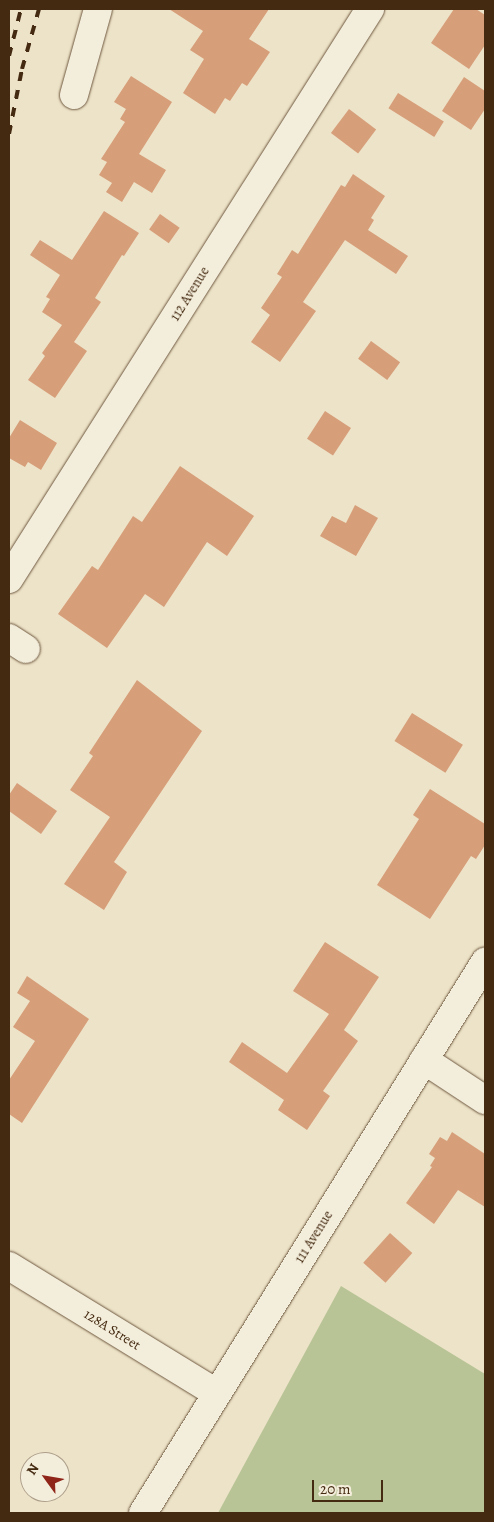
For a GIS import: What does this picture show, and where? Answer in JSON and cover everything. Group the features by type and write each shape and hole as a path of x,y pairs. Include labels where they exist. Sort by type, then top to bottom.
{"street":[{"path":"74,95 98,9"},
{"name":"112 Avenue","path":"9,579 370,9"},
{"name":"111 Avenue","path":"142,1513 485,962"},
{"path":"424,1060 485,1100"},
{"name":"128A Street","path":"9,1266 216,1393"}],"green space":[{"path":"341,1286 485,1374 485,1513 218,1513"}],"building":[{"path":"169,9 269,9 249,39 270,52 247,86 242,83 230,101 225,98 215,114 183,93 204,59 190,50 203,31"},
{"path":"454,9 476,9 485,15 485,45 469,69 431,43"},
{"path":"131,76 172,102 139,154 166,170 152,193 134,182 122,202 106,192 112,183 99,175 107,162 101,159 125,122 120,119 126,109 114,102"},
{"path":"464,77 485,91 485,109 471,130 442,111"},
{"path":"398,93 444,122 434,137 388,108"},
{"path":"349,109 376,129 358,153 331,133"},
{"path":"353,174 385,196 371,218 374,220 368,230 408,256 396,274 345,240 303,302 316,311 280,362 251,342 270,315 261,308 282,277 277,274 292,250 298,254 341,185 345,187"},
{"path":"104,211 139,233 124,256 122,255 95,298 101,302 74,342 87,351 55,398 28,380 45,356 42,353 62,325 42,312 50,299 46,297 60,275 30,255 40,240 72,260"},
{"path":"160,214 180,228 169,243 149,230"},
{"path":"371,341 400,362 387,380 358,359"},
{"path":"325,411 351,428 333,456 307,439"},
{"path":"20,420 57,443 41,470 28,462 25,467 9,458 9,438"},
{"path":"180,466 254,516 227,556 207,542 164,607 145,594 107,648 58,614 92,566 98,570 133,516 142,522"},
{"path":"355,505 378,518 356,556 320,536 332,516 346,523"},
{"path":"137,680 202,731 114,862 127,872 104,910 64,884 110,817 70,790 93,756 89,753"},
{"path":"412,713 463,745 445,773 395,741"},
{"path":"17,783 57,811 41,834 9,811 9,795"},
{"path":"430,789 485,824 485,845 476,859 471,856 430,919 377,885 419,819 413,815"},
{"path":"325,942 379,977 344,1030 358,1041 323,1091 330,1096 307,1130 278,1110 284,1100 229,1062 242,1042 287,1073 329,1014 293,991"},
{"path":"27,976 89,1019 22,1123 9,1114 9,1080 35,1041 13,1027 30,1001 17,993"},
{"path":"452,1132 485,1154 485,1207 458,1190 434,1224 406,1203 432,1167 430,1166 435,1158 429,1154 440,1137 447,1141"},
{"path":"390,1233 412,1253 386,1283 363,1263"}],"railway":[{"path":"9,56 21,9"},
{"path":"9,134 22,69 39,9"}]}
